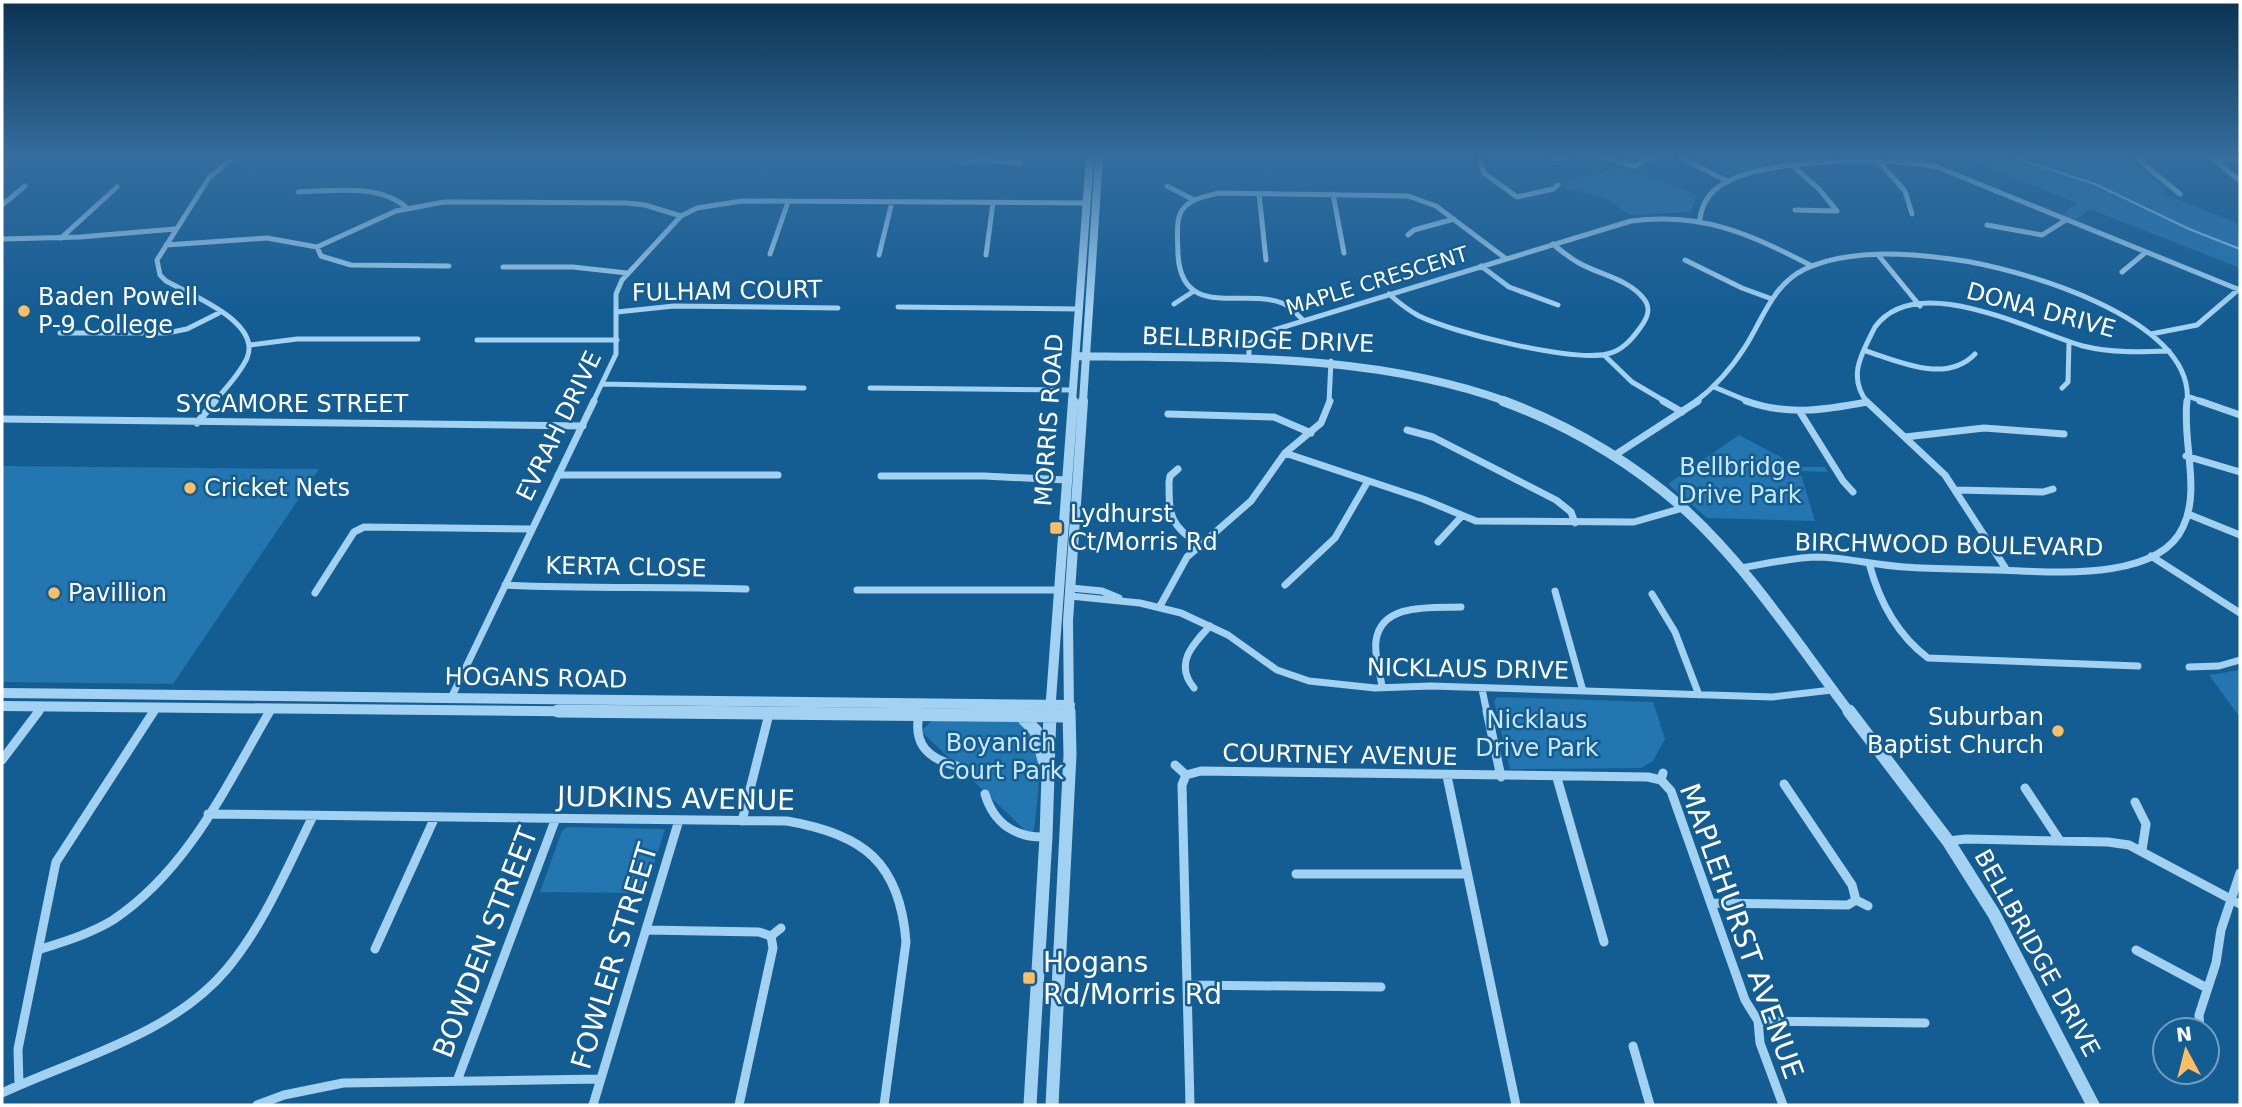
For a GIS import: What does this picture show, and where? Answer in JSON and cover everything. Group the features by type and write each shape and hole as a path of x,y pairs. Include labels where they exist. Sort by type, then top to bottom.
{"street":[{"path":"61,238 93,209"},
{"path":"189,209 157,260 160,275 240,324 246,331 250,345 240,372 197,423"},
{"path":"166,245 267,238 317,247 405,209"},
{"path":"657,209 681,216"},
{"name":"EVRAH DRIVE","path":"451,698 615,354 617,291 627,273 681,216 696,209"},
{"path":"770,254 786,209"},
{"path":"879,255 890,209"},
{"path":"986,255 992,209"},
{"name":"MORRIS ROAD","path":"1081,356 1080,309 1091,209"},
{"name":"MORRIS ROAD","path":"1052,1105 1070,710 1068,480 1081,356 1092,209"},
{"path":"1186,209 1179,217 1182,280 1194,291 1217,298 1280,302 1290,307 1303,320"},
{"path":"1261,209 1266,260"},
{"path":"1336,209 1344,253"},
{"path":"1440,209 1505,258"},
{"path":"1700,219 1701,209"},
{"path":"1795,209 1837,211 1835,209"},
{"path":"1910,209 1912,214"},
{"path":"2038,209 2240,289 2197,325 2151,334"},
{"name":"MAPLE CRESCENT","path":"1249,359 1249,344 1257,336 1505,258 1652,217 1700,219 1750,234 1811,266"},
{"path":"1408,235 1414,230 1454,219"},
{"path":"1987,225 2042,235 2066,220"},
{"path":"2,239 61,238 175,229"},
{"path":"1389,294 1412,312 1434,321 1558,353 1584,357 1604,355 1630,342 1647,319 1649,312 1646,301 1634,291 1578,262 1553,244"},
{"path":"317,247 321,256 351,265 449,266"},
{"path":"2122,272 2146,252"},
{"path":"1879,256 1920,306"},
{"path":"1615,455 1682,412 1714,387 1747,346 1780,286 1811,266 1845,258 1942,258 2014,272 2097,303 2151,334 2183,369 2190,397 2184,415 2188,514 2240,535"},
{"path":"1685,260 1742,288 1772,299"},
{"path":"1481,266 1509,287 1558,305"},
{"path":"503,267 584,268 627,273"},
{"path":"1174,304 1194,291"},
{"name":"FULHAM COURT","path":"617,312 674,306 838,308"},
{"name":"DONA DRIVE","path":"1867,402 1855,380 1875,327 1901,310 1920,306 1956,306 1992,313 2070,342 2117,352 2169,351"},
{"path":"898,307 1080,309"},
{"path":"60,333 167,333 187,329 219,313"},
{"path":"250,345 297,339 418,339"},
{"path":"477,340 617,341"},
{"path":"2062,387 2068,382 2070,342"},
{"path":"1866,351 1917,367 1936,369 1952,368 1970,360 1975,354"},
{"path":"1604,355 1632,382 1682,412"},
{"name":"BELLBRIDGE DRIVE","path":"1081,356 1331,361 1404,372 1474,390 1531,411 1615,455 1683,508 1740,568 1948,841 1994,914 2093,1105"},
{"path":"1160,606 1178,571 1199,544 1251,501 1286,453 1321,423 1330,401 1331,361"},
{"path":"602,384 804,387"},
{"path":"870,388 1077,384"},
{"name":"MORRIS ROAD","path":"1030,1105 1051,711 1067,591 1077,384"},
{"path":"1714,387 1757,407 1801,412 1867,402 1930,458 1956,490 2006,569"},
{"path":"2190,397 2240,415"},
{"path":"1801,412 1843,481 1853,492"},
{"path":"1168,414 1273,417 1311,433"},
{"name":"SYCAMORE STREET","path":"2,419 583,426"},
{"path":"1905,437 1971,427 2064,434"},
{"path":"1407,430 1433,437 1556,500 1571,512 1575,523"},
{"path":"1286,453 1423,499 1461,517 1490,522 1642,521 1683,508"},
{"path":"2186,456 2240,472"},
{"path":"1178,470 1170,476 1169,482 1170,518 1181,533 1199,544"},
{"path":"558,475 778,475"},
{"path":"881,476 984,476 1068,480"},
{"path":"1285,585 1335,538 1368,481"},
{"path":"1956,490 2043,492 2053,489"},
{"name":"BIRCHWOOD BOULEVARD","path":"1740,568 1801,557 1837,558 1869,564 2085,572 2112,569 2151,556 2178,536 2188,514"},
{"path":"1438,542 1461,517"},
{"path":"354,522 360,529"},
{"path":"316,593 350,537 360,529 379,526 531,529"},
{"path":"2151,556 2240,613"},
{"path":"1869,564 1874,586 1887,612 1927,661 2138,666"},
{"name":"KERTA CLOSE","path":"505,585 586,589 671,586 746,589"},
{"name":"NICKLAUS DRIVE","path":"857,589 1067,591 1160,606 1228,635 1278,670 1294,677 1341,686 1772,697 1832,690"},
{"path":"1555,591 1583,691"},
{"path":"1652,594 1675,632 1699,695"},
{"path":"1382,686 1376,641 1382,628 1398,612 1408,608 1461,607"},
{"path":"1194,688 1186,681 1183,672 1184,659 1193,644 1210,626"},
{"path":"2189,667 2219,666 2240,660"},
{"path":"1482,689 1501,778"},
{"name":"HOGANS ROAD","path":"2,692 134,692 1070,710"},
{"path":"130,707 134,692"},
{"path":"2,760 54,693"},
{"path":"445,710 451,698"},
{"name":"HOGANS ROAD","path":"2,706 1021,716 1051,711"},
{"path":"19,1085 18,1049 56,862 157,707"},
{"path":"38,950 94,930 141,899 178,862 271,709"},
{"path":"742,821 769,713"},
{"path":"919,715 916,732 921,743 940,760 957,765"},
{"path":"1021,716 1036,731 1048,780"},
{"path":"1175,765 1186,775 1182,785 1190,1105"},
{"name":"COURTNEY AVENUE","path":"1186,775 1201,771 1501,778 1662,776"},
{"path":"1447,776 1516,1105"},
{"name":"MAPLEHURST AVENUE","path":"1662,776 1671,791 1745,1000 1758,1021 1760,1043 1783,1105"},
{"path":"1557,778 1604,942"},
{"path":"1784,784 1852,886 1856,900 1868,906"},
{"path":"2025,788 2060,841"},
{"path":"985,794 990,808 1014,831 1022,835 1046,837"},
{"path":"2135,802 2146,824 2142,850"},
{"name":"JUDKINS AVENUE","path":"208,814 788,821 831,829 846,836 876,858 888,871 896,886 905,918 906,942 884,1105"},
{"path":"2,1093 151,1026 184,1007 212,985 240,952 313,816"},
{"path":"375,949 435,817"},
{"name":"BOWDEN STREET","path":"457,1081 556,818"},
{"name":"FOWLER STREET","path":"593,1105 679,820"},
{"path":"1948,841 1966,839 2108,842 2142,850 2236,902"},
{"path":"2199,1016 2236,902 2240,873"},
{"path":"1296,874 1467,874"},
{"path":"1711,903 1848,905 1856,900"},
{"path":"771,936 782,928"},
{"path":"646,930 759,932 771,936"},
{"path":"739,1105 773,948 771,936"},
{"path":"2136,950 2207,988"},
{"path":"1187,985 1381,987"},
{"path":"1758,1021 1926,1023"},
{"path":"1633,1046 1650,1105"},
{"path":"257,1105 284,1095 343,1083 600,1079"}],"green space":[{"path":"1620,209 1692,209 1691,212 1630,215"},
{"path":"2070,209 2201,209 2240,224 2240,268 2090,209 2075,220 2062,215"},
{"name":"Bellbridge Drive Park","path":"1739,435 1799,467 1825,467 1828,472 1800,471 1815,521 1707,518 1668,484"},
{"path":"2,466 319,469 173,684 2,682"},
{"path":"2240,670 2240,716 2239,716 2209,675"},
{"name":"Nicklaus Drive Park","path":"1497,697 1653,702 1665,739 1653,761 1641,768 1510,769 1494,701"},
{"name":"Boyanich Court Park","path":"1003,720 1020,723 1029,730 1035,742 1039,772 1034,831 1028,833 921,731 932,721"},
{"path":"568,827 665,829 645,893 540,892 562,831"}],"waterway":[{"path":"2147,209 2240,249"}],"place":[{"name":"Baden Powell P-9 College","path":"24,311"},
{"name":"Cricket Nets","path":"190,488"},
{"name":"Lydhurst Ct/Morris Rd","path":"1056,528"},
{"name":"Pavillion","path":"54,593"},
{"name":"Suburban Baptist Church","path":"2058,731"},
{"name":"Hogans Rd/Morris Rd","path":"1029,978"}]}
